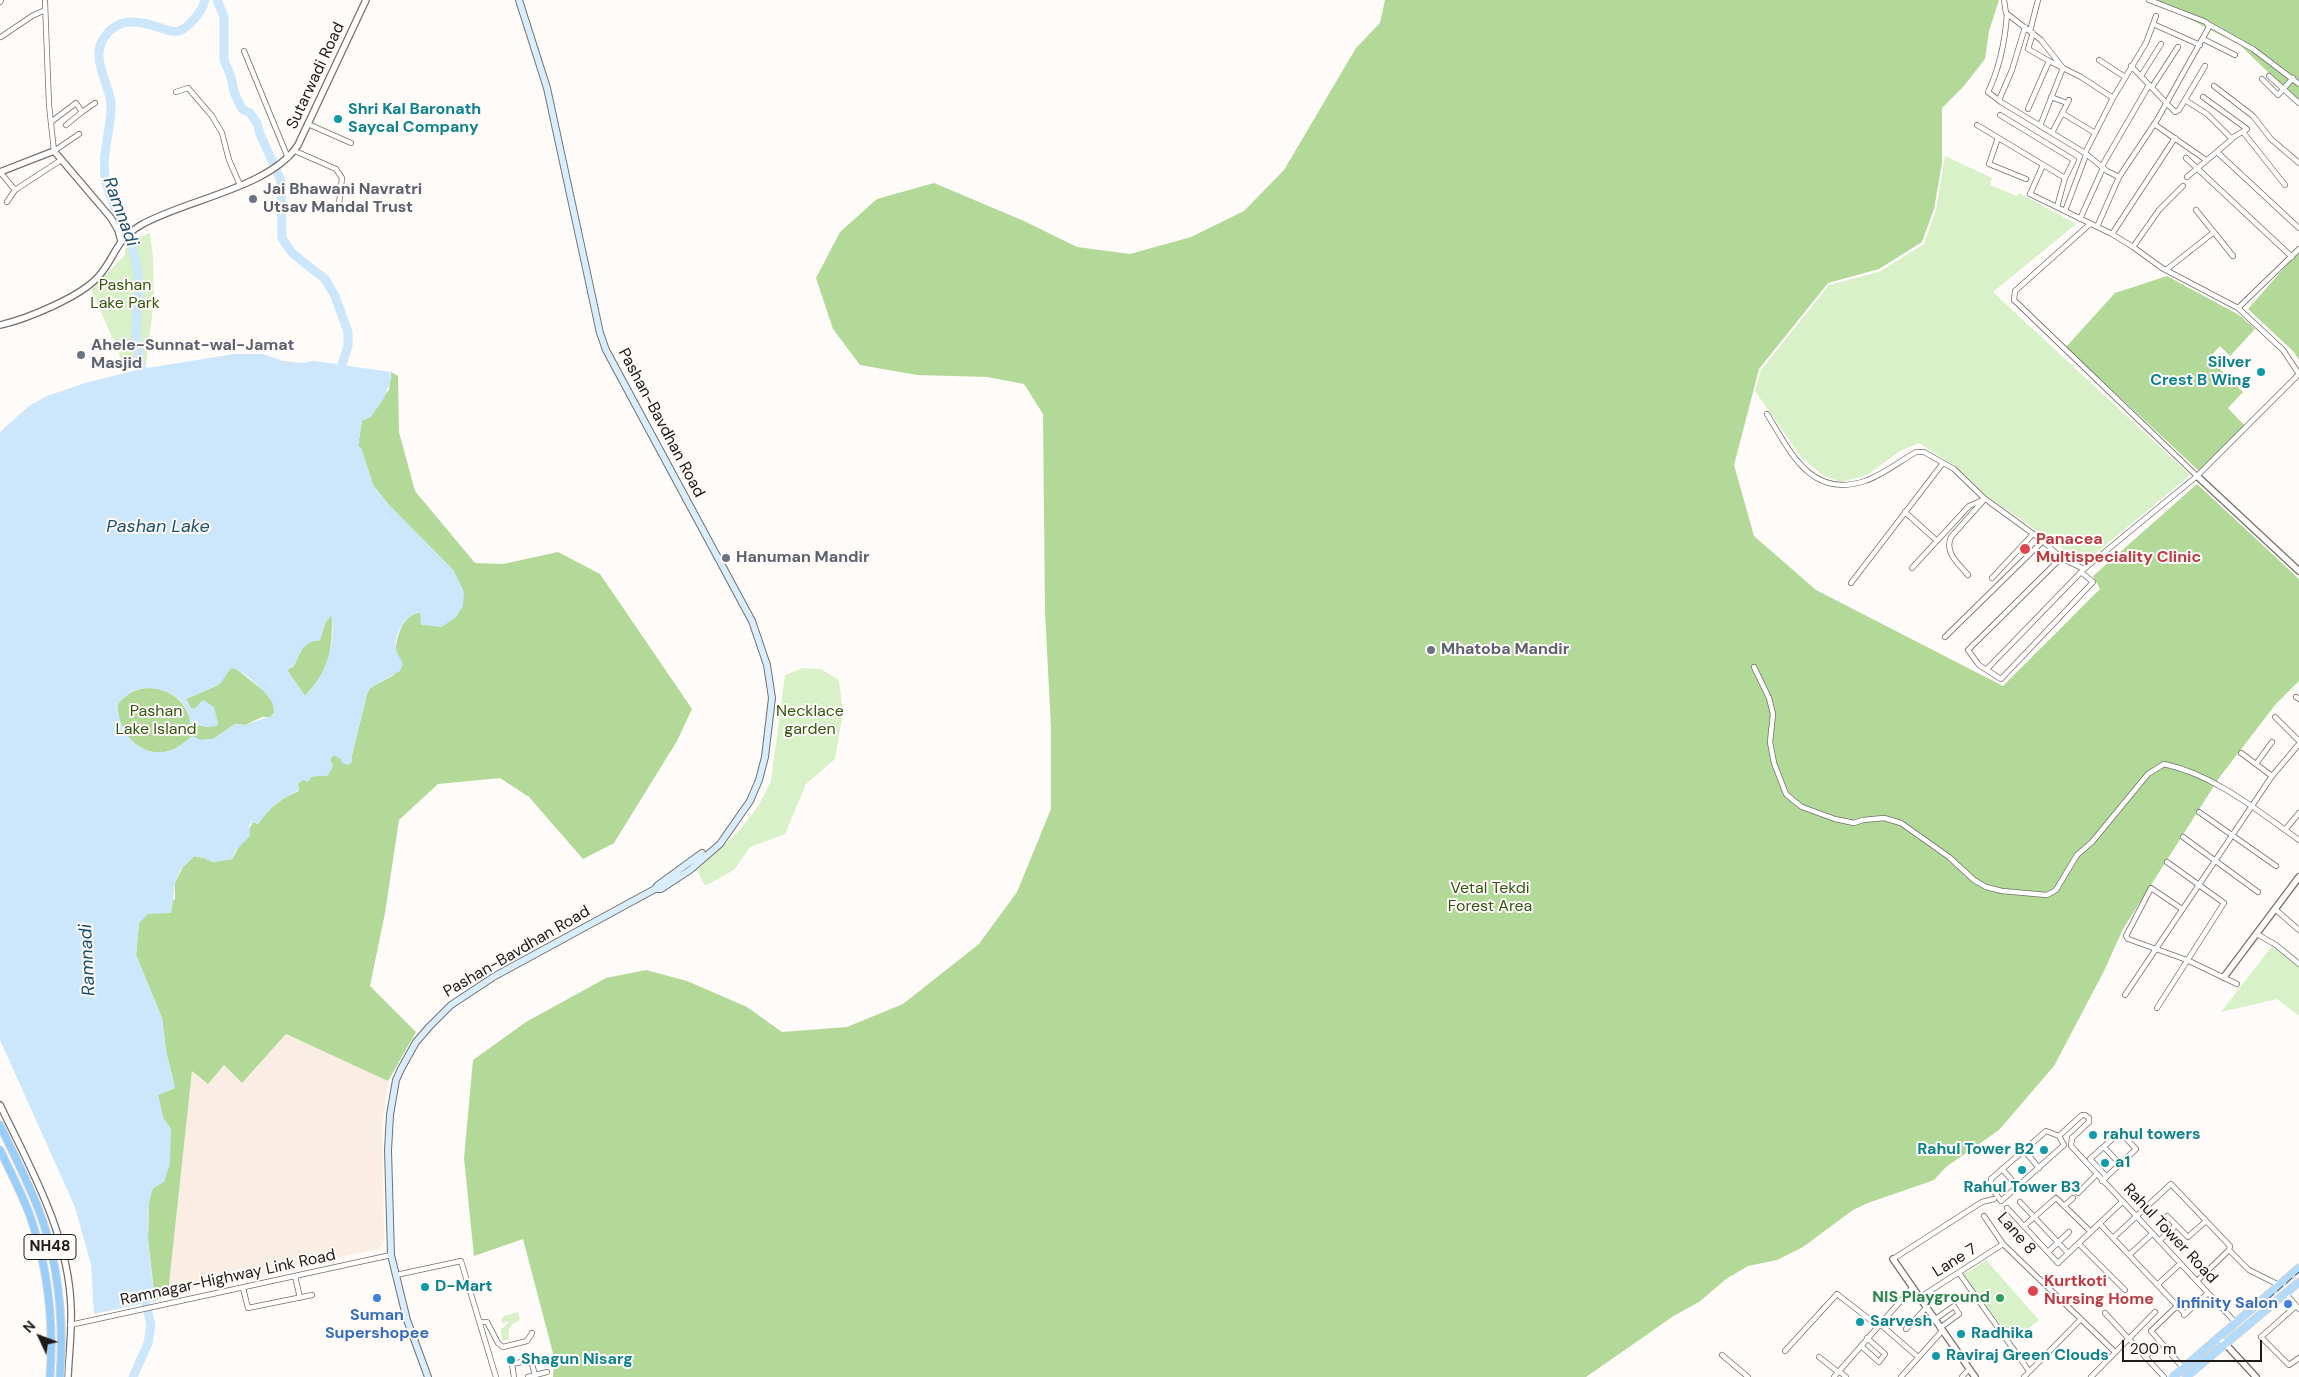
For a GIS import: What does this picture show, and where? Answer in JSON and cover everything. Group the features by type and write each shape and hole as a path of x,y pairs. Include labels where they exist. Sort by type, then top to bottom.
{"highway":[{"name":"NH48","path":"0,1126 38,1209 52,1253 60,1311 60,1377"},
{"name":"NH48","path":"0,1150 29,1212 42,1255 51,1312 50,1377"}],"main road":[{"name":"Pashan-Bavdhan Road","path":"428,1377 415,1345 391,1255 388,1152 390,1115 396,1080 416,1042 445,1009 477,987 655,889 721,840 750,801 765,757 772,698 767,665 752,621 606,350 600,332 547,88 519,0"},
{"path":"2173,1377 2299,1268"},
{"path":"2186,1377 2299,1282"}],"street":[{"name":"Sutarwadi Road","path":"240,185 258,177 287,159 295,151 366,0"},
{"path":"2004,0 2004,10 2007,14 2025,27 2049,49 2063,68"},
{"path":"2038,0 2028,50 2063,68 2113,98"},
{"path":"2149,0 2160,2 2208,24 2253,50 2299,84"},
{"path":"45,2 54,151 111,218 122,239"},
{"path":"1,37 32,16 46,10"},
{"path":"2007,14 2001,58 1988,92 2120,177"},
{"path":"2065,211 2085,154 2113,98 2146,43 2156,16"},
{"path":"2153,24 2200,46"},
{"path":"2098,228 2120,177 2200,46 2208,24"},
{"path":"1999,100 2012,70 2025,27"},
{"path":"2203,39 2235,54"},
{"path":"2142,76 2161,44"},
{"path":"2080,219 2102,167 2150,86 2178,47"},
{"path":"244,51 287,159"},
{"path":"2100,60 2126,77"},
{"path":"2028,109 2050,61"},
{"path":"2131,66 2176,112 2205,66"},
{"path":"2040,126 2063,68"},
{"path":"2269,76 2299,103"},
{"path":"2262,80 2278,94 2293,78"},
{"path":"2214,86 2253,116 2271,139 2299,163"},
{"path":"0,325 76,294 88,286 105,269 122,239 143,224 240,185 222,132 212,116 188,88 176,92"},
{"path":"2051,97 2068,102 2052,133"},
{"path":"2187,176 2197,166 2230,142 2232,138 2247,130 2246,127 2203,97"},
{"path":"2185,100 2207,114 2232,138"},
{"path":"51,122 76,103 82,112"},
{"path":"66,124 95,103"},
{"path":"2062,113 2095,133"},
{"path":"2000,115 2074,160 2065,178 2056,207"},
{"path":"308,124 351,143"},
{"path":"2154,124 2206,160"},
{"path":"1976,125 2065,178"},
{"path":"2243,132 2285,185"},
{"path":"15,190 1,175 54,151 79,134"},
{"path":"1998,138 1989,164 2026,179"},
{"path":"2112,234 2175,138"},
{"path":"295,151 336,169 342,178 338,204"},
{"path":"2217,152 2299,228"},
{"path":"2186,158 2197,166 2292,257"},
{"path":"7,202 15,190 61,160"},
{"path":"1987,669 2083,571 2197,476 2299,374 2283,350 2238,308 2166,270 2112,234 2030,194 2044,165"},
{"path":"2133,247 2159,210 2183,186"},
{"path":"2196,210 2233,256"},
{"path":"2090,224 2015,291 2014,300 2197,476 2298,568"},
{"path":"2166,270 2214,232"},
{"path":"2238,308 2299,249"},
{"path":"1767,414 1791,454 1813,476 1831,485 1839,486 1866,480 1919,451 1943,463 1954,469 1985,499 2043,541 2061,558 2083,571 2093,582 2001,679 1979,664 1968,650 2061,558"},
{"path":"1851,583 1943,463"},
{"path":"1912,568 1969,506 1985,499"},
{"path":"1968,575 1950,552 1949,544 1951,537 1985,499"},
{"path":"1905,512 1937,541"},
{"path":"1992,578 2033,534"},
{"path":"1945,636 2043,541"},
{"path":"1754,667 1769,698 1773,714 1770,742 1774,763 1786,794 1802,807 1834,819 1854,823 1884,818 1902,823 1949,857 1974,880 1986,887 2002,891 2047,896 2056,890 2077,855 2092,842 2148,774 2164,764 2183,768 2200,776 2251,806 2299,840"},
{"path":"2125,995 2251,806 2299,742 2274,717"},
{"path":"2256,764 2272,742"},
{"path":"2241,753 2272,776"},
{"path":"2199,812 2276,866"},
{"path":"2284,830 2299,813"},
{"path":"2183,837 2258,892"},
{"path":"2157,1008 2224,903 2167,862"},
{"path":"2224,977 2299,877"},
{"path":"2182,909 2151,888 2126,936 2128,939 2155,950 2187,960 2237,984"},
{"path":"2275,909 2299,930"},
{"path":"2257,934 2299,964"},
{"path":"0,1105 40,1188 52,1218 69,1287 71,1309 68,1377"},
{"name":"Rahul Tower Road","path":"2059,1136 2082,1116 2085,1115 2089,1118 2089,1122 2072,1138 2070,1144 2096,1175 2236,1323"},
{"path":"2046,1131 2059,1136 2064,1145 2003,1200 1998,1200 1989,1182 2024,1150 2046,1131"},
{"path":"2102,1181 2136,1149 2120,1132 2090,1159 2106,1176"},
{"path":"2104,1147 2120,1164"},
{"path":"2024,1150 2039,1168"},
{"path":"2002,1169 2018,1187"},
{"path":"2078,1193 2096,1175"},
{"path":"2114,1238 2171,1184 2249,1270 2280,1285"},
{"path":"2024,1226 2056,1198 2090,1232"},
{"path":"2064,1206 2073,1198"},
{"path":"1975,1377 1893,1259 1982,1202 1994,1199"},
{"path":"2020,1202 2068,1254"},
{"path":"2007,1208 2058,1263 2122,1202"},
{"name":"Lane 8","path":"1984,1216 2003,1244 2115,1352"},
{"path":"2167,1216 2188,1237 2206,1221"},
{"path":"2100,1224 2184,1315 2208,1293"},
{"path":"2159,1241 2176,1225"},
{"path":"2048,1252 2069,1232"},
{"path":"2129,1255 2152,1234"},
{"name":"Lane 7","path":"1919,1298 2003,1244"},
{"path":"2079,1244 2125,1290"},
{"path":"2197,1281 2229,1250"},
{"name":"Ramnagar-Highway Link Road","path":"70,1325 391,1255"},
{"path":"396,1275 461,1261 481,1322 496,1377"},
{"path":"2158,1285 2180,1264"},
{"path":"1959,1273 2029,1371"},
{"path":"295,1276 300,1298"},
{"path":"243,1288 248,1308 312,1295"},
{"path":"1834,1377 1912,1288"},
{"path":"2286,1293 2298,1307 2261,1336 2289,1365 2299,1358"},
{"path":"1785,1352 1837,1294 1918,1357"},
{"path":"1901,1377 1941,1329 1960,1314 1954,1306 1934,1320"},
{"path":"1906,1329 1926,1308"},
{"path":"2175,1308 2151,1331 2184,1368"},
{"path":"2091,1377 2155,1312"},
{"path":"2104,1313 2164,1377"},
{"path":"2024,1377 2080,1319"},
{"path":"481,1322 487,1322 500,1345 527,1341 532,1333"},
{"path":"2219,1337 2256,1377"},
{"path":"1861,1346 1879,1362 1885,1354 1867,1338"},
{"path":"2145,1357 2154,1349"},
{"path":"1722,1355 1748,1377"},
{"path":"1819,1357 1846,1377"},
{"path":"514,1377 512,1364 528,1361 532,1364 534,1375"},
{"path":"1962,1377 1969,1369"},
{"path":"528,1377 548,1372"}],"shaded area":[{"path":"286,1034 388,1081 382,1125 384,1240 379,1249 168,1293 192,1071 224,1065 242,1083"}],"green space":[{"name":"Vetal Tekdi Forest Area","path":"1385,0 1999,0 1989,31 1985,59 1963,87 1942,108 1942,163 1934,209 1922,242 1879,269 1828,283 1759,369 1734,465 1754,536 1816,590 2003,686 2100,589 2093,576 2197,484 2299,579 2299,681 2275,705 2219,778 2123,929 2104,971 2054,1066 1999,1130 1946,1167 1934,1180 1853,1210 1803,1247 1777,1260 1748,1266 1726,1279 1699,1302 1675,1315 1586,1377 553,1377 554,1357 523,1239 474,1256 464,1158 473,1060 526,1022 606,978 646,970 687,981 747,1007 782,1032 847,1027 903,1004 979,944 1017,892 1051,809 1051,728 1045,611 1043,414 1024,384 987,377 917,375 860,365 833,329 816,278 840,232 877,199 934,183 1024,221 1077,247 1130,254 1191,237 1244,211 1284,170 1356,48 1380,23"},
{"path":"2154,0 2299,0 2299,102 2241,46"},
{"path":"1945,156 1992,178 1990,185 2017,196 2019,193 2076,224 1993,292 2190,475 2084,563 1987,496 1955,466 1919,443 1900,451 1867,475 1841,482 1824,476 1802,458 1755,391 1761,370 1829,285 1879,272 1924,244 1936,210"},
{"name":"Pashan Lake Park","path":"150,233 153,257 154,299 146,365 118,368 120,355 91,290 125,255 125,249 138,238"},
{"path":"2299,251 2299,360 2294,352 2248,309"},
{"path":"2167,276 2239,315 2255,329 2230,356 2220,346 2209,358 2243,392 2228,408 2245,426 2199,471 2066,347 2115,293"},
{"path":"391,372 398,376 399,432 415,491 475,563 503,564 558,552 600,574 692,709 677,741 614,843 583,859 529,797 500,778 438,784 399,820 385,913 370,986 416,1032 388,1081 286,1034 242,1083 224,1065 208,1084 192,1071 168,1293 155,1301 148,1239 149,1201 171,1129 163,1118 158,1095 175,1088 166,1051 162,1018 136,955 139,923 147,914 175,899 175,882 183,867 194,856 213,862 232,859 253,822 258,824 276,804 299,791 298,784 304,779 327,776 333,766 330,760 333,755 340,758 352,755 370,688 394,675 396,647 401,629 412,615 421,612 454,571 389,505 373,485 361,448 358,446 362,421 389,390"},
{"path":"332,614 330,649 325,668 314,686 305,696 287,670 294,666 306,645 320,640 325,623"},
{"name":"Pashan Lake Island","path":"234,667 265,692 273,703 275,712 271,717 262,717 245,725 235,724 213,739 201,740 192,737 175,748 164,752 145,750 130,739 118,713 118,704 127,695 137,690 148,688 169,693 178,699 190,719 206,727 218,723 214,713 200,705 194,709 191,708 186,699 216,686"},
{"name":"Necklace garden","path":"803,668 821,669 839,680 843,713 835,759 806,784 785,834 750,847 734,870 705,886 697,870 738,832 759,805 771,781 785,675"},
{"path":"2273,945 2299,967 2299,1016 2277,999 2221,1012"},
{"name":"NIS Playground","path":"1986,1260 2039,1320 2013,1341 1963,1275"},
{"path":"518,1312 520,1320 510,1327 509,1339 502,1341 501,1328 509,1322 506,1321 503,1324 501,1320 504,1316"}],"water":[{"name":"Pashan Lake","path":"234,354 263,354 283,361 302,363 314,361 391,372 392,377 384,398 371,417 362,421 358,446 361,448 373,485 389,505 454,571 464,592 463,606 456,617 442,627 421,625 420,612 405,621 396,643 397,651 403,664 400,671 370,688 352,755 352,762 348,765 342,763 340,758 333,755 330,760 333,766 327,776 312,776 308,782 302,780 298,784 299,790 276,804 258,824 253,822 249,825 250,836 236,850 232,859 213,862 194,856 179,872 174,889 171,913 148,914 139,923 136,955 162,1018 166,1051 175,1088 158,1095 163,1118 171,1129 170,1164 164,1182 152,1189 149,1203 148,1231 155,1301 94,1314 91,1265 75,1207 0,1040 0,432 29,406 47,396 85,383 141,369","holes":["331,615 332,637 328,659 319,679 305,696 287,670 294,666 306,645 320,640 325,623","231,668 246,676 264,691 272,701 274,715 245,725 235,724 213,739 201,740 192,736 183,744 164,752 145,750 130,739 121,723 118,704 127,695 138,690 150,688 162,690 181,702 187,711 190,723 210,727 217,726 214,707 203,700 194,709 191,708 186,699 220,684"]}],"waterway":[{"name":"Ramnadi","path":"144,379 136,335 139,290 136,262 129,239 106,182 104,162 111,103 100,64 99,48 102,41 114,27 128,22 144,23 177,32 185,28 198,15 205,0"},
{"name":"Ramnadi","path":"217,0 224,17 224,60 231,77 234,92 242,109 250,113 257,123 281,181 282,238 292,253 325,279 335,296 348,332 348,346 339,374"},
{"name":"Ramnadi","path":"133,1377 148,1343 151,1325 143,1292"}],"railway":[{"path":"2268,1299 2299,1272"}],"place":[{"name":"Shri Kal Baronath Saycal Company","path":"338,119"},
{"name":"Jai Bhawani Navratri Utsav Mandal Trust","path":"253,199"},
{"name":"Ahele-Sunnat-wal-Jamat Masjid","path":"81,355"},
{"name":"Silver Crest B Wing","path":"2261,372"},
{"name":"Panacea Multispeciality Clinic","path":"2025,549"},
{"name":"Hanuman Mandir","path":"726,558"},
{"name":"Mhatoba Mandir","path":"1431,650"},
{"name":"rahul towers","path":"2093,1135"},
{"name":"Rahul Tower B2","path":"2044,1150"},
{"name":"a1","path":"2105,1163"},
{"name":"Rahul Tower B3","path":"2022,1170"},
{"name":"D-Mart","path":"425,1287"},
{"name":"Kurtkoti Nursing Home","path":"2033,1291"},
{"name":"Suman Supershopee","path":"377,1298"},
{"name":"NIS Playground","path":"2000,1298"},
{"name":"Infinity Salon","path":"2288,1304"},
{"name":"Sarvesh","path":"1860,1322"},
{"name":"Radhika","path":"1961,1334"},
{"name":"Raviraj Green Clouds","path":"1936,1356"},
{"name":"Shagun Nisarg","path":"511,1360"}]}
